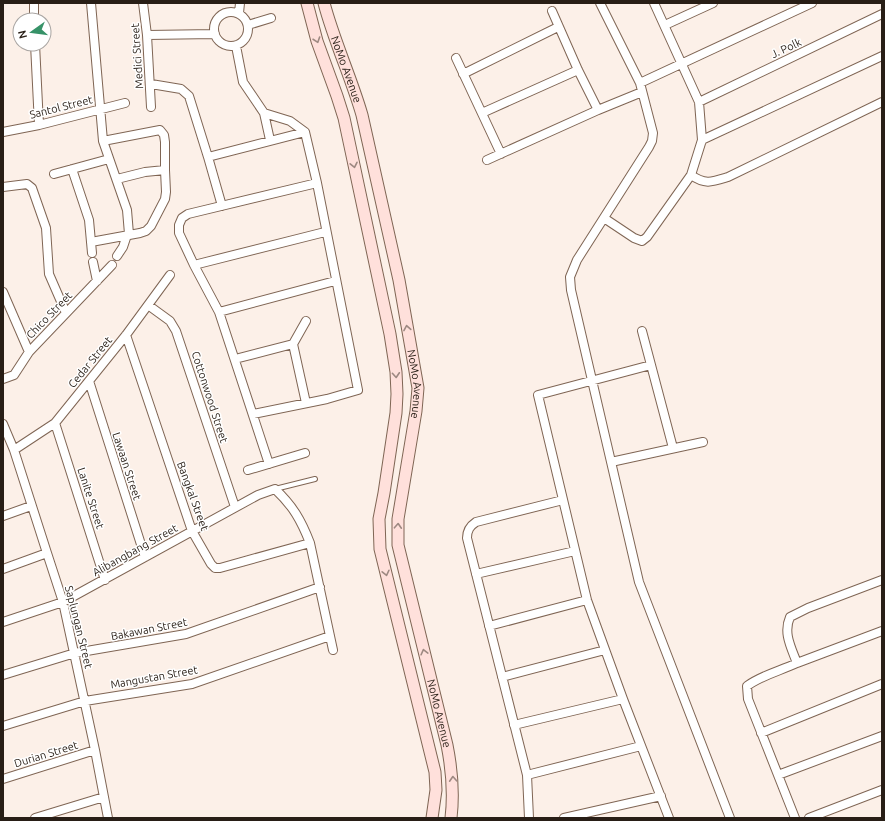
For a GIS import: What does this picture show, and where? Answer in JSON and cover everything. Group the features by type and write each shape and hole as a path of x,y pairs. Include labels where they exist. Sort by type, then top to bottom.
{"main road":[{"path":"307,5 324,3"},
{"name":"NoMo Avenue","path":"324,3 332,31 355,90 362,115 399,280 418,388 416,411 398,519 398,545 447,745 452,771 453,791 451,818"},
{"name":"NoMo Avenue","path":"307,5 317,41 338,96 344,118 390,334 396,372 396,413 379,519 380,549 435,772 436,790 432,818"}],"street":[{"path":"91,3 103,141 127,210 128,234 124,247 117,256"},
{"name":"Medici Street","path":"143,3 151,84 151,107"},
{"path":"239,13 240,3"},
{"path":"600,3 640,83 653,133 652,141 577,260 570,277 571,290 639,582 730,818"},
{"path":"604,218 634,238 642,241 647,237 691,175 702,140 699,102 683,63 654,3"},
{"path":"665,25 713,3"},
{"path":"640,83 812,3"},
{"path":"228,11 239,13 244,16 248,26 247,36 236,46 225,45 221,42 215,34 214,28 218,17 228,11"},
{"path":"552,11 558,27 598,110"},
{"name":"J. Polk","path":"699,102 882,14"},
{"path":"248,26 271,18"},
{"path":"463,74 558,27"},
{"path":"147,35 215,34"},
{"path":"236,46 243,82 264,113 270,140"},
{"path":"35,52 38,125"},
{"path":"702,140 882,56"},
{"path":"456,58 501,154"},
{"path":"482,113 578,70"},
{"path":"151,84 181,89 189,96 222,206"},
{"path":"486,160 642,92"},
{"path":"691,175 698,180 709,182 728,177 882,102"},
{"name":"Santol Street","path":"3,132 38,125 125,103"},
{"path":"253,414 358,390 335,281 317,183 305,132 290,121 264,113"},
{"path":"91,242 146,231 151,226 165,199 166,192 164,170 165,142 164,135 160,130 103,141"},
{"path":"208,156 305,132"},
{"path":"54,174 109,159"},
{"path":"72,169 89,220 92,253"},
{"path":"117,179 145,172 164,170"},
{"path":"268,464 219,312 179,233 179,225 182,218 188,214 317,183"},
{"path":"3,187 27,184 32,188 46,228 49,274 66,313"},
{"path":"194,265 326,232"},
{"path":"92,262 97,281"},
{"name":"Chico Street","path":"3,379 14,375 29,352 112,265"},
{"name":"Cedar Street","path":"14,450 55,423 126,335 170,275"},
{"path":"219,312 335,281"},
{"path":"3,292 29,352"},
{"name":"Cottonwood Street","path":"148,306 170,321 176,331 235,507"},
{"path":"306,322 293,344 306,403"},
{"path":"642,331 672,448"},
{"name":"Bangkal Street","path":"126,335 192,531 207,560 215,568 220,568 310,543"},
{"path":"235,359 293,344"},
{"path":"651,365 538,395 587,600 669,818"},
{"name":"Lawaan Street","path":"89,381 145,557"},
{"name":"Lanite Street","path":"55,423 105,580"},
{"name":"Saplungan Street","path":"3,424 14,450 63,602 75,653 108,818"},
{"path":"611,462 703,442"},
{"path":"248,470 305,453"},
{"path":"275,490 288,501 304,526 310,543 334,650"},
{"name":"Alibangbang Street","path":"3,622 63,602 235,507 258,495 275,490"},
{"path":"529,818 527,775 467,538 468,529 476,522 563,500"},
{"path":"3,516 32,506"},
{"path":"476,574 575,551"},
{"path":"3,569 46,553"},
{"path":"797,663 786,632 786,626 790,617 808,608 882,580"},
{"name":"Bakawan Street","path":"3,675 75,653 186,634 320,587"},
{"path":"489,626 587,600"},
{"path":"795,818 748,699 747,686 767,675 882,631"},
{"name":"Mangustan Street","path":"3,726 85,701 192,684 330,636"},
{"path":"502,677 605,650"},
{"path":"761,733 882,684"},
{"path":"514,725 623,698"},
{"path":"778,776 882,736"},
{"path":"527,775 641,746"},
{"name":"Durian Street","path":"3,779 95,750"},
{"path":"809,818 882,790"},
{"path":"564,818 661,796"},
{"path":"36,818 104,797"}],"lane":[{"path":"275,490 315,479"}]}
